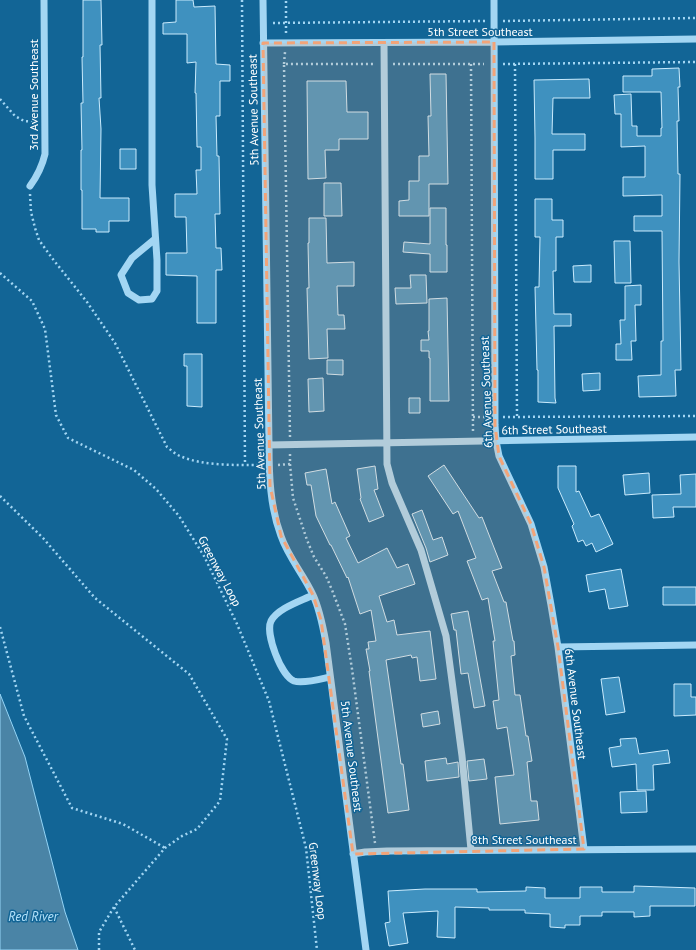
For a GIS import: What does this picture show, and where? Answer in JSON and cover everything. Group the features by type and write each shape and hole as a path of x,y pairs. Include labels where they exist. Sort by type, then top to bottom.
{"street":[{"name":"3rd Avenue Southeast","path":"30,186 42,167 45,154 44,0"},
{"path":"152,0 152,185 155,239 157,291 152,299 139,300 128,293 121,275 132,258 155,239"},
{"name":"5th Avenue Southeast","path":"263,0 268,445 270,486 280,536 290,557 313,596 321,620 326,643 366,950"},
{"name":"6th Avenue Southeast","path":"494,0 496,441 499,456 530,524 544,567 558,647 584,850"},
{"name":"5th Street Southeast","path":"263,43 696,39"},
{"path":"384,43 387,464 392,483 421,550 446,636 462,756 471,850"},
{"name":"6th Street Southeast","path":"268,445 696,437"},
{"path":"313,596 286,608 277,614 272,620 270,634 280,664 291,679 296,682 305,682 330,677"},
{"path":"558,647 696,645"},
{"name":"8th Street Southeast","path":"353,854 376,851 696,848"}],"path":[{"path":"242,0 245,465"},
{"path":"263,23 696,18"},
{"path":"471,64 472,441"},
{"path":"515,64 518,418"},
{"path":"0,99 15,116 24,121 45,123"},
{"path":"30,186 31,212 34,228 39,240 87,302 114,344 167,447 179,456 199,462 269,465"},
{"name":"Greenway Loop","path":"0,273 32,301 45,329 56,415 68,438 134,470 156,489 179,516 204,556 237,624 268,701 306,848 317,950"},
{"path":"473,417 518,418 696,416"},
{"path":"290,464 292,498 314,557 326,576 345,624 376,851"},
{"path":"0,496 42,538 95,598 189,674 227,739 220,801 197,829 182,836 165,848 114,907 99,932 99,950"},
{"path":"0,627 24,716 72,808 123,824 165,848"},
{"path":"114,907 135,950"}],"highlighted area":[{"path":"494,42 495,425 499,456 531,524 544,567 558,647 584,849 353,854 321,620 313,595 281,536 270,486 263,43"}],"water":[{"name":"Red River","path":"0,694 25,757 65,912 78,950 0,950"}],"building":[{"path":"83,0 101,0 101,98 99,98 101,129 100,198 129,198 129,221 109,221 109,232 96,232 96,229 82,229 81,103 83,103"},
{"path":"176,0 193,0 194,7 215,6 216,64 230,65 230,81 220,81 220,116 216,116 217,156 219,156 220,214 215,214 216,248 221,248 222,270 216,270 216,323 197,323 197,276 166,275 166,253 187,253 186,217 175,217 175,194 197,194 196,170 201,170 201,147 197,147 195,93 196,62 187,63 187,34 163,34 163,23 176,22"},
{"path":"679,68 679,121 677,121 678,174 680,174 679,262 681,370 675,370 676,396 639,397 638,376 661,375 661,341 663,341 662,231 634,231 634,216 662,216 662,195 623,196 623,177 645,177 645,146 621,147 621,114 615,114 614,95 631,94 632,126 637,126 637,136 661,136 661,92 623,92 623,76 652,76 652,69"},
{"path":"430,74 446,74 448,184 429,184 429,216 399,216 399,201 409,200 409,181 419,181 419,156 429,156 428,116 431,116"},
{"path":"589,79 590,98 553,98 552,134 585,134 585,150 553,150 553,179 535,179 534,80"},
{"path":"307,81 346,81 347,112 368,112 368,139 339,139 339,150 325,150 326,178 308,179"},
{"path":"120,149 136,149 136,169 120,169"},
{"path":"324,183 341,183 342,216 324,216"},
{"path":"535,199 552,199 552,220 563,220 563,237 556,237 556,271 553,271 554,314 571,314 571,326 554,326 556,403 538,402 535,287 539,287 540,237 535,237"},
{"path":"430,208 446,208 447,272 430,272 430,254 403,252 404,242 430,244"},
{"path":"309,218 326,218 327,263 354,262 354,286 337,286 338,315 344,315 345,329 327,329 328,358 309,359 307,288 309,288"},
{"path":"614,241 630,241 631,283 615,283"},
{"path":"591,265 591,282 574,282 573,266"},
{"path":"410,275 426,275 427,303 396,304 395,288 411,288"},
{"path":"641,285 641,305 635,305 636,341 631,341 632,360 616,360 616,344 621,344 620,320 625,320 625,286"},
{"path":"447,298 449,401 430,401 429,351 421,351 421,340 429,340 429,299"},
{"path":"184,354 202,354 202,407 187,406 187,366 184,366"},
{"path":"327,360 343,360 343,375 327,374"},
{"path":"600,373 600,390 583,391 582,374"},
{"path":"323,378 324,411 309,412 308,379"},
{"path":"409,398 420,398 420,413 409,413"},
{"path":"444,465 479,518 482,517 502,568 492,571 504,602 506,602 514,641 515,655 511,656 515,695 520,695 526,736 528,736 532,761 527,762 531,801 537,801 539,820 500,824 495,777 514,775 507,727 497,729 493,701 499,700 493,641 495,641 488,598 482,600 467,561 476,558 458,511 453,514 428,476"},
{"path":"375,466 378,489 374,490 384,516 369,522 360,499 357,469"},
{"path":"558,466 576,466 576,492 579,491 591,517 599,514 613,544 596,552 592,543 586,546 583,540 578,542 572,526 574,524 558,488"},
{"path":"326,469 332,504 335,502 350,536 346,538 358,563 387,548 397,568 408,564 415,584 379,596 387,622 394,620 397,635 430,631 436,679 420,681 417,657 412,658 411,655 386,660 409,810 388,813 366,649 369,649 368,642 376,641 371,610 360,614 348,577 347,578 316,516 311,485 307,485 305,473"},
{"path":"649,473 650,493 625,495 623,475"},
{"path":"696,474 696,507 673,507 674,517 653,518 652,495 681,494 680,475"},
{"path":"422,510 433,540 442,537 448,555 430,562 412,514"},
{"path":"621,569 628,606 609,609 605,589 589,592 586,575"},
{"path":"663,587 696,587 696,605 663,605"},
{"path":"468,611 485,706 474,708 468,673 461,674 456,630 454,630 451,614"},
{"path":"619,677 625,712 606,715 601,679"},
{"path":"674,684 691,684 691,697 696,697 696,715 674,716"},
{"path":"438,711 440,724 423,727 421,714"},
{"path":"636,738 639,754 668,750 670,763 653,765 654,790 637,790 636,764 612,767 609,748 621,746 620,739"},
{"path":"446,758 447,764 458,762 459,777 427,781 425,761"},
{"path":"484,759 487,779 469,781 467,761"},
{"path":"646,791 647,812 621,813 620,792"},
{"path":"634,886 695,888 695,906 650,906 650,916 634,917 634,912 602,912 602,916 580,916 580,925 565,925 565,928 550,927 550,914 525,913 525,910 489,910 489,908 455,907 455,938 437,937 438,911 403,913 408,943 389,946 385,923 390,922 388,891 477,889 477,892 526,891 526,887 545,888 545,898 580,898 580,887 602,887 602,892 634,892"}]}
